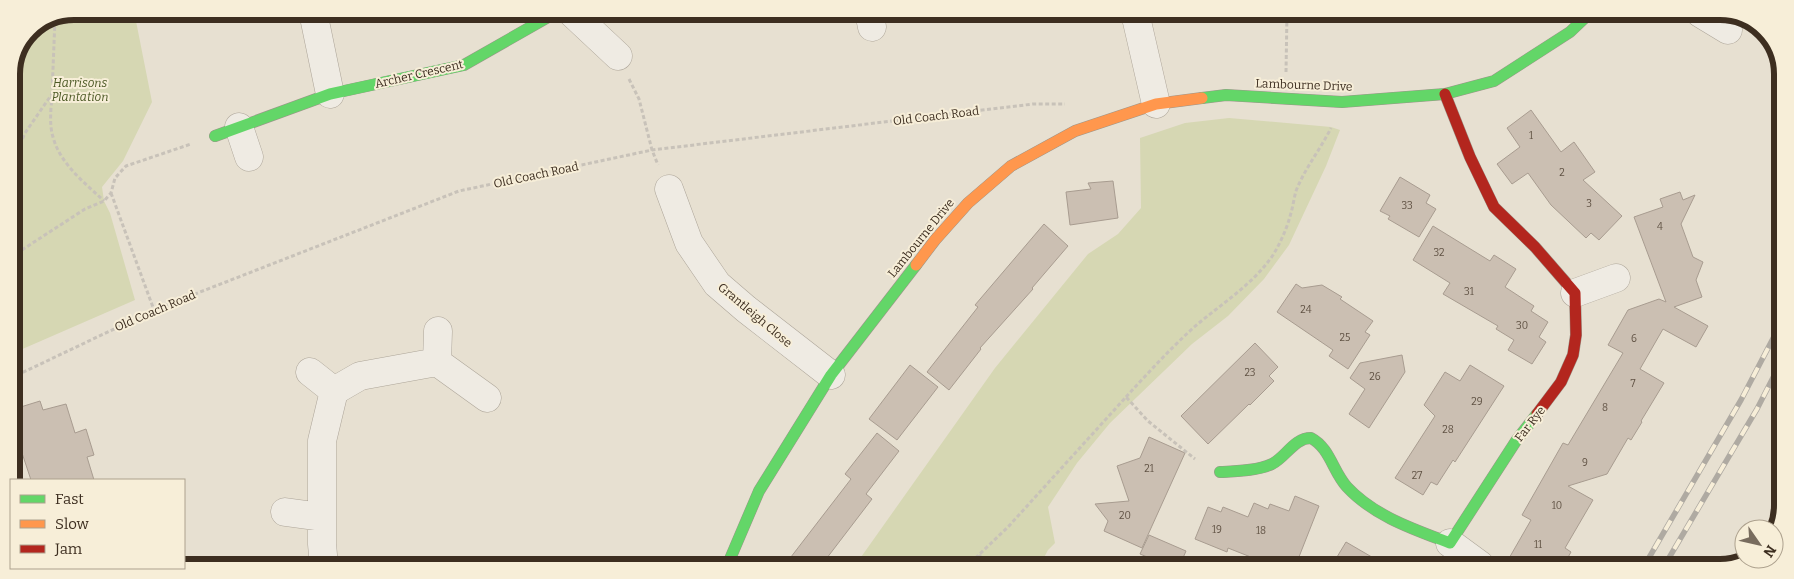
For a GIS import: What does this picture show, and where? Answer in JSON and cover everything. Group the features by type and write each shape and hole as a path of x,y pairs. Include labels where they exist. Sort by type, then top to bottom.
{"street":[{"path":"315,20 330,94"},
{"name":"Archer Crescent","path":"227,131 330,94 464,65 543,20"},
{"path":"580,20 618,56"},
{"path":"1137,20 1156,104"},
{"name":"Lambourne Drive","path":"730,559 759,491 831,375 935,240 968,203 1011,166 1076,131 1156,104 1226,95 1342,102 1445,94 1494,81 1570,32 1583,20"},
{"path":"1712,20 1728,30"},
{"path":"1445,94 1470,156 1494,207 1535,247 1575,293 1616,278"},
{"path":"227,131 249,157"},
{"name":"Grantleigh Close","path":"669,189 689,242 717,284 831,375"},
{"name":"Far Rye","path":"1450,544 1516,441 1561,382 1573,355 1576,335 1575,293"},
{"path":"437,362 438,331"},
{"path":"324,559 322,441 334,391 360,376 437,362 487,398"},
{"path":"310,372 334,391"},
{"path":"1220,472 1268,466 1281,459 1298,442 1306,438 1312,438 1320,443 1339,477 1367,505 1406,525 1450,544 1471,559"},
{"path":"285,512 322,517"}],"path":[{"path":"1286,98 1287,20"},
{"path":"55,23 51,121 53,136 56,146 66,162 104,201"},
{"path":"618,56 639,99 652,150 669,189"},
{"path":"20,145 52,94"},
{"path":"975,559 1008,527 1167,352 1260,272 1282,238 1305,171 1320,150 1342,102"},
{"name":"Old Coach Road","path":"20,374 132,319 459,191 652,150 1033,104 1065,103 1076,131"},
{"path":"20,251 85,209 104,201 111,193 115,178 126,166 227,131"},
{"path":"111,193 154,310"},
{"path":"1126,397 1172,441 1198,461 1220,472"},
{"path":"979,555 983,559"}],"green space":[{"name":"Harrisons Plantation","path":"136,20 152,102 123,161 102,187 104,201 110,213 135,300 20,350 21,63 29,44 36,36 53,24 63,21"},
{"path":"1229,118 1331,127 1340,130 1326,166 1289,245 1264,279 1228,316 1192,344 1110,423 1077,463 1048,507 1055,543 1043,559 860,559 995,368 1088,254 1118,234 1141,208 1140,138 1185,123"}],"building":[{"path":"1531,110 1561,152 1574,142 1595,172 1583,180 1622,216 1599,240 1591,233 1586,238 1551,205 1528,173 1512,184 1497,164 1520,147 1507,128"},
{"path":"1400,177 1430,195 1426,203 1436,209 1419,237 1388,219 1390,216 1380,211"},
{"path":"1113,181 1118,218 1070,225 1066,192 1091,189 1088,183"},
{"path":"1680,192 1683,200 1695,195 1681,224 1693,257 1703,262 1696,280 1702,297 1674,307 1708,326 1696,347 1663,329 1640,369 1664,383 1642,422 1631,440 1628,438 1607,474 1568,486 1593,500 1565,548 1571,552 1567,559 1509,559 1531,520 1522,515 1563,443 1568,445 1623,353 1608,345 1628,310 1659,299 1666,302 1634,217 1663,207 1660,199"},
{"path":"1044,224 1068,246 1033,289 980,348 949,390 927,372 978,307 975,305"},
{"path":"1433,226 1490,261 1494,255 1516,269 1505,287 1534,306 1531,311 1548,322 1539,337 1546,342 1532,364 1508,350 1514,340 1496,329 1498,326 1443,294 1450,283 1413,260"},
{"path":"1296,284 1302,288 1322,285 1342,297 1340,299 1373,321 1365,332 1370,335 1348,369 1329,356 1333,350 1277,312"},
{"path":"1255,343 1278,367 1269,376 1274,381 1208,444 1181,416"},
{"path":"1402,355 1405,372 1369,428 1349,414 1365,389 1350,378 1360,363"},
{"path":"910,365 938,387 897,440 869,419"},
{"path":"1470,365 1504,386 1455,462 1453,460 1437,485 1431,482 1423,495 1395,478 1435,416 1424,405 1445,372 1460,381"},
{"path":"40,401 43,410 66,404 75,433 86,429 94,455 87,457 94,479 31,479 20,447 20,407"},
{"path":"877,433 899,451 866,494 872,499 826,559 789,559 851,479 845,474"},
{"path":"1149,437 1185,453 1142,548 1104,531 1108,521 1095,504 1129,501 1117,466 1140,458"},
{"path":"1295,496 1319,506 1298,559 1256,559 1228,548 1227,552 1195,539 1208,507 1221,512 1223,507 1248,517 1254,503 1268,509 1270,504 1289,511"},
{"path":"1149,535 1186,551 1182,559 1152,559 1140,554"},
{"path":"1346,542 1375,559 1336,559"}],"railway":[{"path":"1648,559 1741,400 1774,336"},
{"path":"1668,559 1757,409 1774,376"}],"traffic: fast":[{"path":"215,136 330,94 464,65 543,20"},
{"path":"1202,98 1226,95 1342,102 1445,94 1494,81 1570,32 1583,20"},
{"path":"730,559 759,491 831,375 916,265"},
{"path":"1220,472 1260,468 1272,464 1295,444 1311,438 1323,448 1347,487 1369,506 1395,521 1450,543 1516,441 1537,414"}],"traffic: slow":[{"path":"916,265 935,240 968,203 1011,166 1075,131 1156,104 1202,98"}],"traffic: jam":[{"path":"1445,94 1470,157 1494,207 1535,247 1575,293 1576,335 1573,355 1561,382 1537,414"}]}
